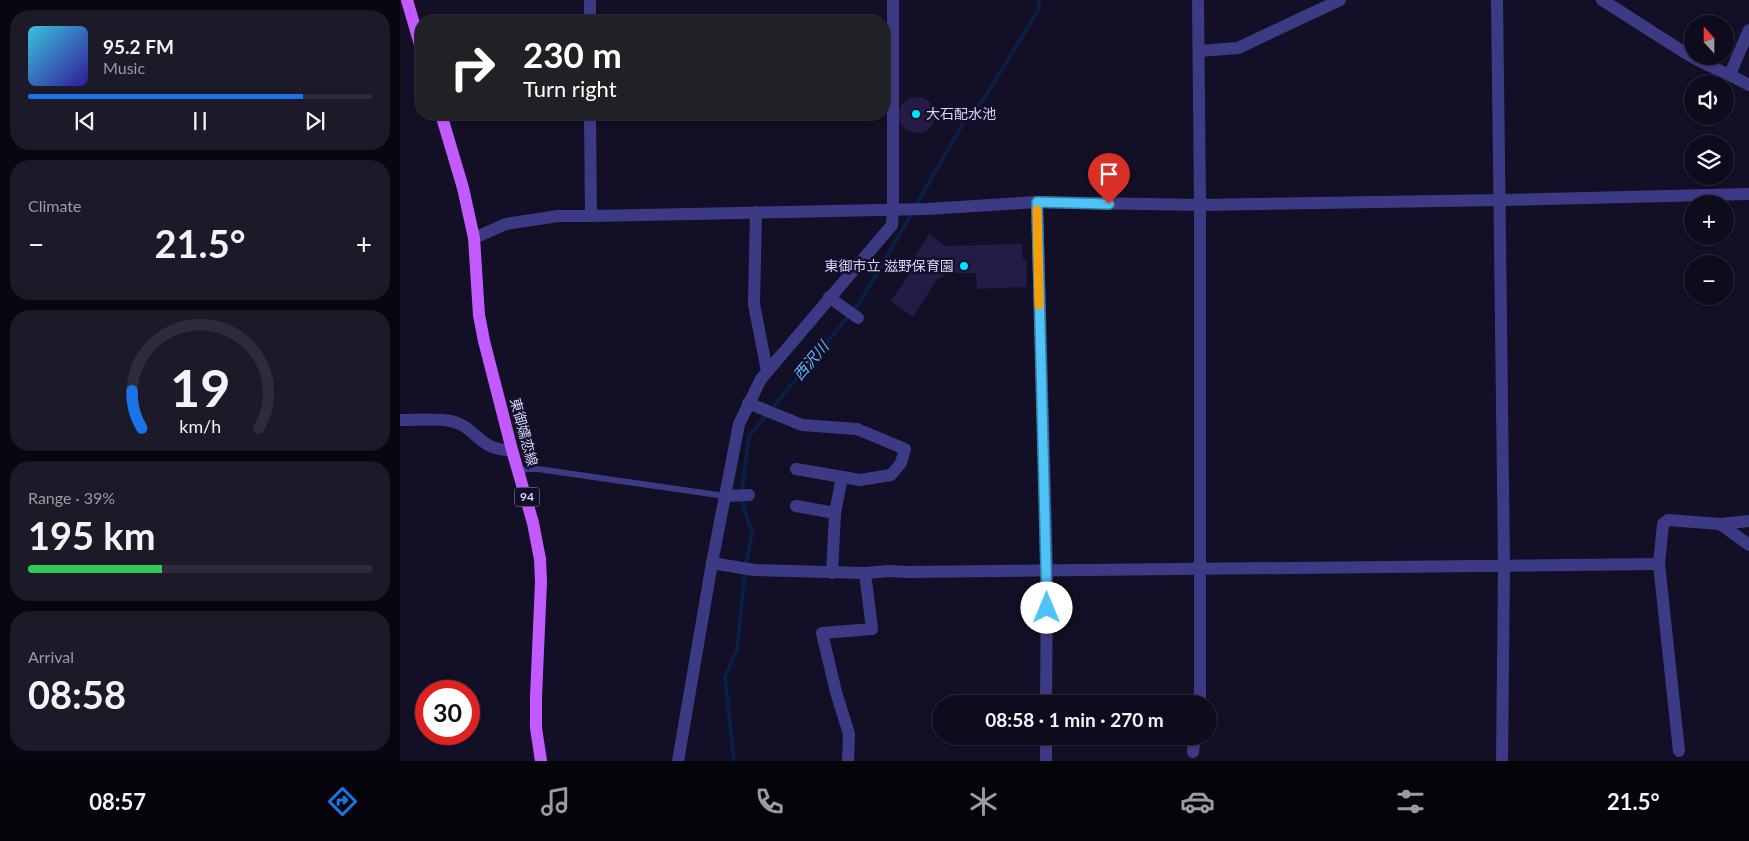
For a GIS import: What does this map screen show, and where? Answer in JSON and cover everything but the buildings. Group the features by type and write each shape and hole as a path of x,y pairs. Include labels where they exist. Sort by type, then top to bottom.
{"main road":[{"path":"407,0 415,27"},
{"name":"東御嬬恋線","path":"443,120 474,238 481,324 512,450 533,523 540,558 541,582 536,728 541,761"}],"street":[{"path":"590,0 590,15"},
{"path":"678,761 712,563 729,495 739,424 761,378 892,225 899,209 892,0"},
{"path":"1198,0 1200,695"},
{"path":"1497,0 1504,566 1502,761"},
{"path":"1602,0 1685,53 1749,85"},
{"path":"1198,51 1238,48 1336,1"},
{"path":"1730,74 1749,30"},
{"path":"590,120 591,216"},
{"path":"474,238 506,224 558,216 927,209 1037,202 1200,205 1749,194"},
{"path":"1037,202 1047,570 1046,695"},
{"path":"756,212 754,304 767,371"},
{"path":"829,297 858,318"},
{"path":"748,403 802,426 857,428 905,450 900,463 891,475 860,480 796,469"},
{"path":"400,420 451,421 460,425 487,446 501,450 512,450"},
{"path":"832,573 835,512 842,477"},
{"path":"729,495 749,495"},
{"path":"796,506 835,512"},
{"path":"1679,751 1659,564 1663,524 1668,520 1720,524 1749,521"},
{"path":"1720,524 1749,545"},
{"path":"712,563 753,570 865,574 889,571 1659,564"},
{"path":"848,761 849,734 836,692 822,633 872,629 865,574"},
{"path":"1046,745 1046,761"},
{"path":"1193,752 1194,745"}],"lane":[{"path":"519,471 538,469 729,495"}],"waterway":[{"name":"西沢川","path":"915,207 965,120 985,97 1039,9 1039,0"},
{"name":"西沢川","path":"734,761 725,677 737,649 746,563 752,533 741,498 749,436 860,302 912,213"}],"slow traffic":[{"path":"1037,210 1039,305"}],"place":[{"name":"大石配水池","path":"916,114"},
{"name":"東御市立 滋野保育園","path":"964,266"}],"route":[{"path":"1047,608 1037,202 1109,204"}]}
